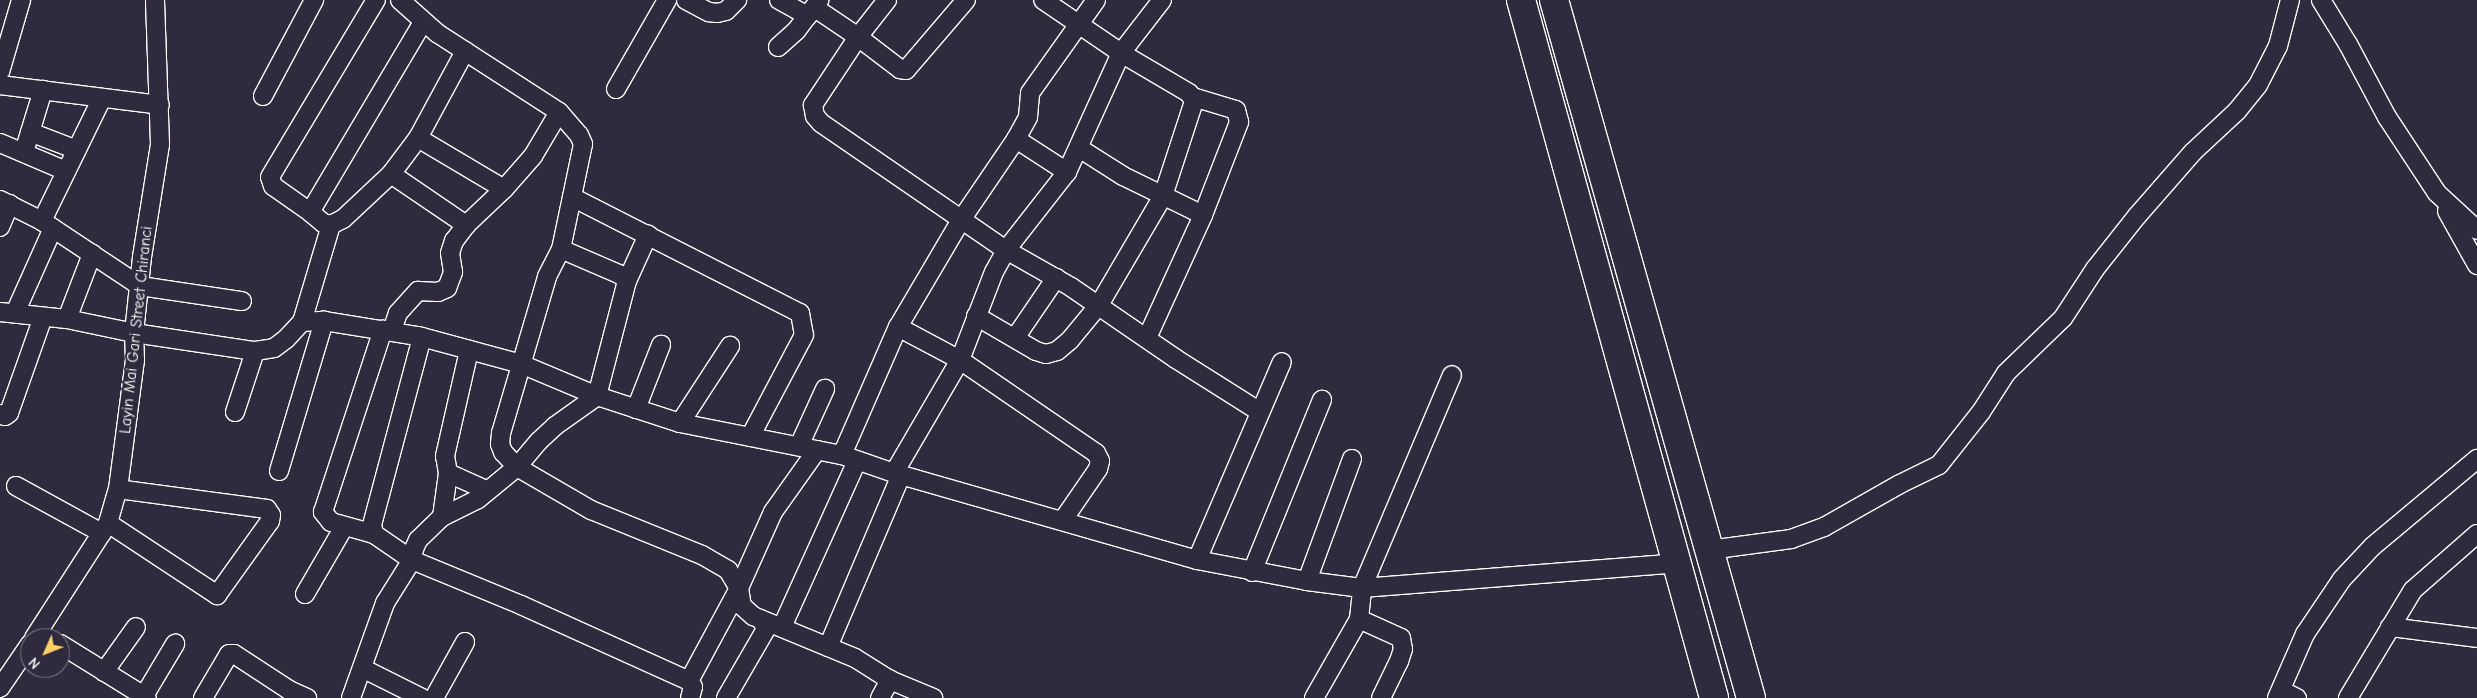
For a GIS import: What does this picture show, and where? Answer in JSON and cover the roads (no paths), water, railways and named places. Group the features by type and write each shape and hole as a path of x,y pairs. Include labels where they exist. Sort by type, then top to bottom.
{"main road":[{"path":"1521,0 1714,698"},
{"path":"1554,0 1751,698"}],"street":[{"path":"0,72 21,0"},
{"name":"Layin Mai Gari Street Chiranci","path":"44,628 105,528 118,489 135,360 134,333 160,144 155,0"},
{"path":"263,96 314,0"},
{"path":"376,0 270,177 273,186 323,223 331,225 343,219 391,174 418,138 465,51"},
{"path":"400,0 423,22 559,112 579,135 583,144 561,249 548,276 501,434 500,444 504,452 517,467 590,510 671,542 728,570 739,588 742,606 746,611 855,658 890,680 928,697"},
{"path":"616,89 667,0"},
{"path":"686,0 709,12 717,13 726,11 736,0"},
{"path":"779,0 814,8 858,37 900,70 906,70 966,0"},
{"path":"887,0 858,37 813,105 815,116 821,123 1006,250 1099,305 1176,358 1260,412"},
{"path":"1043,0 1078,25 1193,97 1236,110 1239,114 1239,122 1203,214 1147,338"},
{"path":"782,627 849,458 898,327 961,220 1016,140 1028,117 1030,93 1096,0"},
{"path":"828,647 898,474 960,360 994,272 1006,250 1067,172 1122,53 1162,0"},
{"path":"1709,550 1791,539 1824,527 1900,484 1939,465 1981,412 2006,373 2063,318 2095,269 2138,216 2193,152 2237,111 2258,85 2278,46 2290,0"},
{"path":"2321,0 2348,44 2387,117 2437,193 2477,265"},
{"path":"778,48 796,31 814,8"},
{"path":"310,212 423,22"},
{"path":"0,85 160,105"},
{"path":"24,152 43,90"},
{"path":"976,316 1046,354 1057,350 1070,340 1099,305 1163,196 1194,101 1193,97"},
{"path":"102,98 66,171 48,224 5,315 67,319 134,333 255,351 274,348 286,339 302,322 331,225"},
{"path":"559,112 533,156 504,189 466,225 454,241 450,253 452,272 447,288 438,292 418,291 398,312 387,330 323,512 331,522 374,534 412,560 520,605 689,689 739,588 773,512 817,450"},
{"path":"30,132 77,150"},
{"path":"418,138 504,189"},
{"path":"1016,140 1067,172"},
{"path":"0,143 66,171"},
{"path":"1079,148 1122,176 1203,214"},
{"path":"391,174 466,225"},
{"path":"2437,193 2477,230"},
{"path":"572,197 800,313 804,335 750,437"},
{"path":"0,228 5,202 48,224 140,286 242,301"},
{"path":"351,698 385,603 412,560 418,540 442,517 466,506 517,467 538,441 555,426 597,396 627,282 648,235"},
{"path":"561,249 621,275 627,282"},
{"path":"67,319 92,254"},
{"path":"1015,338 1056,278"},
{"path":"0,414 5,416 9,413 43,317"},
{"path":"302,322 324,321 422,337 521,364 597,396 680,423 849,458 898,474 1197,560 1252,572 1362,588 1676,563"},
{"path":"279,471 324,321"},
{"path":"898,327 960,360 1096,453 1100,461 1098,469 1063,520"},
{"path":"750,437 809,329"},
{"path":"374,534 372,525 422,337"},
{"path":"636,409 661,345"},
{"path":"680,423 730,346"},
{"path":"442,517 448,473 445,456 469,350"},
{"path":"235,412 255,351"},
{"path":"1197,560 1282,362"},
{"path":"1314,698 1359,618 1362,588 1452,375"},
{"path":"798,446 825,389"},
{"path":"1252,572 1322,400"},
{"path":"1307,581 1352,459"},
{"path":"2297,698 2279,694 2305,634 2342,580 2373,546 2477,459"},
{"path":"448,473 486,490"},
{"path":"16,486 105,528 217,595 270,521 271,515 267,509 118,489"},
{"path":"305,594 344,527"},
{"path":"2348,698 2414,590 2477,534"},
{"path":"1359,618 1401,638 1403,649 1381,698"},
{"path":"726,698 766,629 761,619"},
{"path":"104,672 136,627"},
{"path":"2390,627 2477,638"},
{"path":"434,698 465,642"},
{"path":"70,650 145,697 174,644"},
{"path":"209,696 228,654 234,654 289,690 307,698"},
{"name":"Layin Mai Gari Street Chiranci","path":"0,688 20,662"},
{"path":"362,668 422,698"},
{"path":"880,698 890,680"}]}
